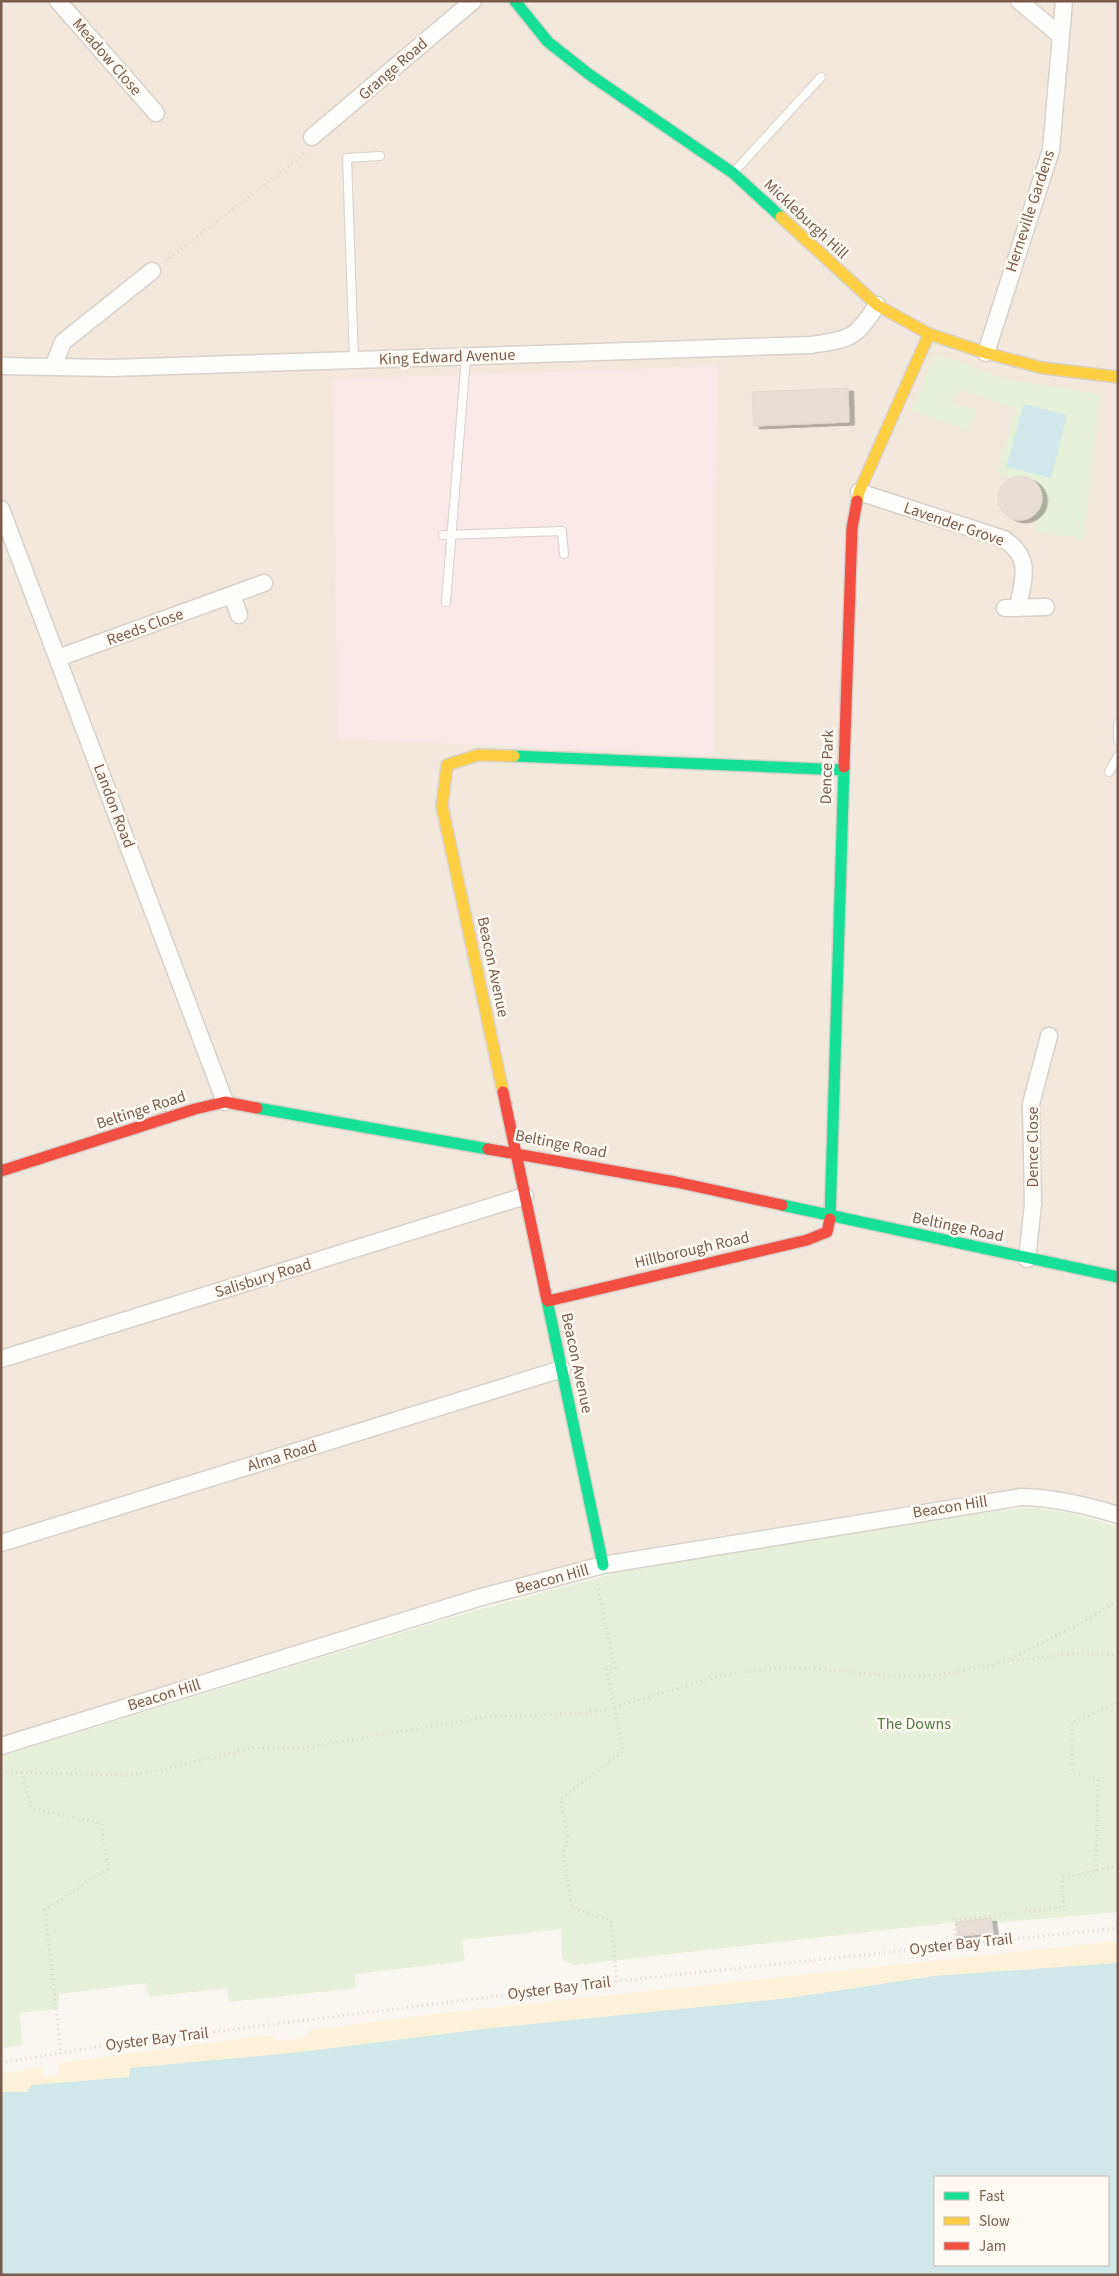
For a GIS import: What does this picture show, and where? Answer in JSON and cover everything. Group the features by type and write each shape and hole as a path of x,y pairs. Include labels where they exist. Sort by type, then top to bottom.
{"street":[{"name":"Meadow Close","path":"58,1 156,113"},
{"name":"Grange Road","path":"312,137 473,1"},
{"name":"Mickleburgh Hill","path":"515,1 548,42 590,76 630,101 733,173 877,305 929,334 986,353 1043,368 1118,377"},
{"path":"1019,1 1061,36"},
{"name":"Herneville Gardens","path":"986,353 1051,150 1064,1"},
{"path":"53,367 63,342 152,271"},
{"name":"King Edward Avenue","path":"1,366 112,368 811,345 842,340 861,330 877,305"},
{"name":"Dence Park","path":"830,1216 851,536 859,492 929,334"},
{"name":"Lavender Grove","path":"859,492 1004,539 1015,547 1022,556 1024,570 1012,608 1046,607"},
{"name":"Landon Road","path":"1,509 225,1102"},
{"name":"Reeds Close","path":"58,658 264,583"},
{"path":"232,595 239,615"},
{"name":"Beacon Avenue","path":"598,1567 562,1369 442,806 447,765 478,755 844,770"},
{"name":"Dence Close","path":"1028,1259 1033,1204 1031,1104 1049,1036"},
{"name":"Beltinge Road","path":"1,1171 195,1109 225,1102 516,1152 676,1182 1118,1277"},
{"name":"Salisbury Road","path":"1,1359 525,1196"},
{"name":"Hillborough Road","path":"548,1301 807,1240 827,1232 830,1216"},
{"name":"Alma Road","path":"1,1543 562,1369"},
{"name":"Beacon Hill","path":"1,1746 450,1606 598,1567 1022,1497 1072,1502 1118,1515"}],"lane":[{"path":"733,173 820,76"},
{"path":"354,360 348,158 380,156"},
{"path":"446,602 447,535 466,356"},
{"path":"447,535 562,531 564,554"},
{"path":"1118,724 1118,740"},
{"path":"1109,772 1118,756"}],"path":[{"path":"152,271 301,157 312,137"},
{"path":"598,1567 616,1668 606,1669 624,1751 561,1799 568,1838 563,1852 572,1908 611,1920 617,1981"},
{"path":"1008,1661 1080,1624 1118,1601"},
{"path":"1,1772 126,1775 153,1772 252,1748 302,1748 472,1719 584,1713 614,1707 716,1677 740,1672 778,1668 817,1669 892,1676 925,1676 952,1673 1008,1661 1082,1653 1118,1655"},
{"path":"1096,1871 1098,1780 1072,1772 1072,1723 1118,1703"},
{"path":"22,1772 32,1809 101,1823 108,1869 46,1910 62,2052"},
{"path":"956,1945 955,1920 1064,1907 1062,1878 1118,1866"},
{"name":"Oyster Bay Trail","path":"1,2063 62,2052 617,1981 1118,1928"}],"shaded area":[{"path":"1,1 1118,1 1118,1508 1049,1490 1019,1490 987,1493 621,1552 484,1590 1,1738"},
{"path":"717,366 714,755 338,739 332,379"}],"green space":[{"path":"934,357 947,357 1004,379 1100,394 1084,539 1036,532 1036,514 1042,505 1043,494 1038,484 1029,478 997,474 1016,408 959,390 953,403 977,410 968,430 911,411"},
{"name":"The Downs","path":"1019,1508 1045,1509 1069,1513 1118,1527 1118,1912 992,1923 991,1918 574,1965 566,1962 562,1957 561,1929 462,1940 465,1961 355,1974 356,1988 229,2002 227,1988 149,1997 146,1983 59,1994 59,2009 19,2013 23,2045 1,2048 1,1756 473,1611 620,1572 864,1528"}],"sand":[{"path":"1118,1941 1118,2004 1,2130 1,2074 42,2067 44,2077 60,2075 59,2063 270,2035 277,2041 304,2038 311,2030 442,2013"}],"water":[{"path":"1024,404 1067,415 1051,478 1006,467"},
{"path":"1118,1963 1118,2275 1,2275 1,2092 27,2092 32,2085 129,2077 130,2068 301,2052 483,2029 789,1998 934,1976"}],"building":[{"path":"848,388 849,422 754,426 752,392"},
{"path":"1016,476 1024,476 1036,482 1042,498 1036,514 1024,520 1016,520 1004,514 998,502 998,494 1004,482"},
{"path":"991,1918 993,1933 958,1936 956,1922"}],"traffic: fast":[{"path":"515,1 548,42 590,75 733,173 781,217"},
{"path":"514,756 844,770"},
{"path":"830,1219 844,767"},
{"path":"257,1108 488,1149"},
{"path":"782,1205 1118,1277"},
{"path":"547,1300 603,1565"}],"traffic: slow":[{"path":"781,217 877,305 929,334 986,353 1043,368 1118,377"},
{"path":"857,501 859,492 929,334"},
{"path":"503,1092 442,806 447,765 478,755 514,756"}],"traffic: jam":[{"path":"844,767 852,528 857,501"},
{"path":"503,1092 547,1300"},
{"path":"1,1171 195,1109 225,1102 257,1108"},
{"path":"488,1149 676,1182 782,1205"},
{"path":"548,1301 807,1240 827,1232 830,1219"}]}
